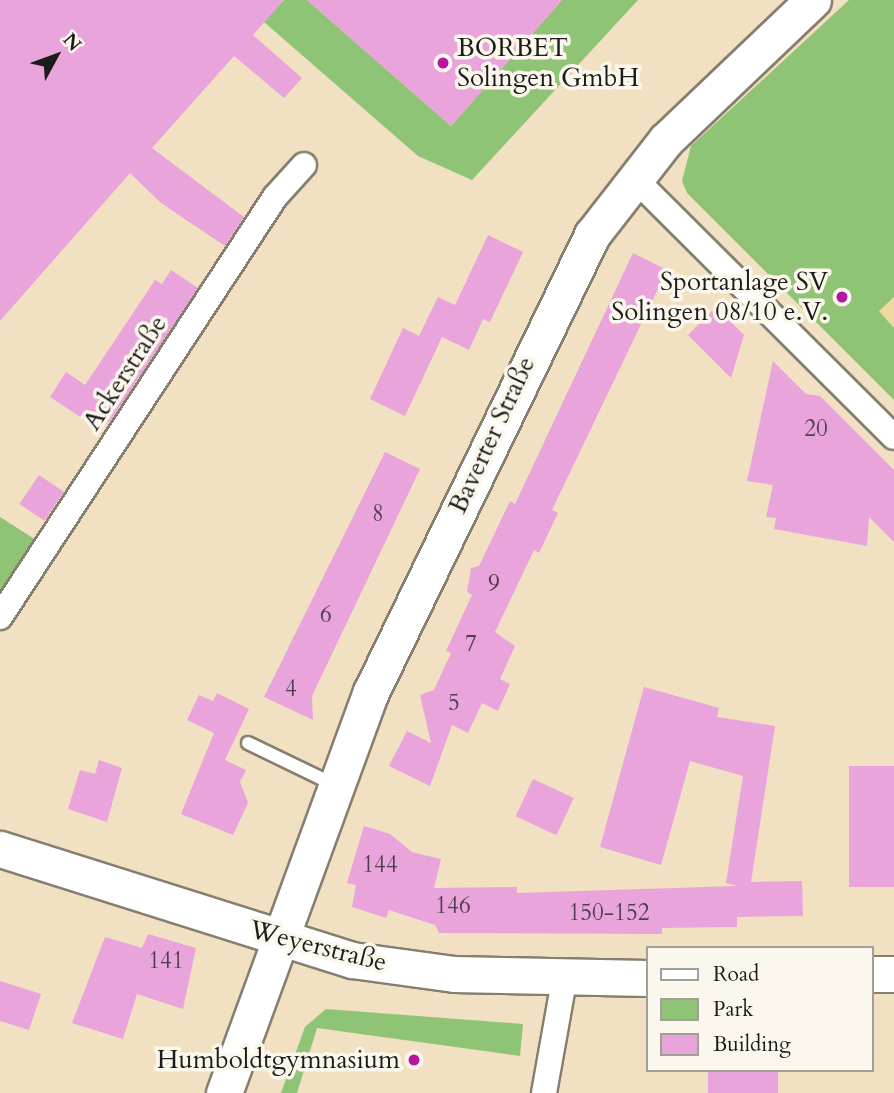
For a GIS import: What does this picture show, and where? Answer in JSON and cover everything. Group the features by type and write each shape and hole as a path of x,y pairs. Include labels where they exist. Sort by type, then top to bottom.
{"main road":[{"name":"Baverter Straße","path":"224,1093 276,938 334,785 524,364 592,234 633,177 813,0"},
{"name":"Weyerstraße","path":"0,849 352,960 431,971 646,978"},
{"path":"873,974 894,974"}],"street":[{"name":"Ackerstraße","path":"0,617 275,198 304,165"},
{"path":"633,177 894,437"},
{"path":"544,1093 565,975"}],"lane":[{"path":"248,743 334,785"}],"green space":[{"path":"284,0 307,0 451,126 562,0 638,0 472,180 418,156 264,22"},
{"name":"Sportanlage SV Solingen 08/10 e.V.","path":"849,0 894,0 894,400 687,193 682,181 691,146"},
{"path":"0,517 36,540 0,595"},
{"path":"326,1009 523,1024 520,1056 317,1028 297,1093 281,1093 305,1027"}],"sand":[{"path":"894,297 894,328 879,311"}],"building":[{"path":"0,0 284,0 253,35 302,78 284,98 234,56 152,148 244,217 225,246 161,203 130,173 0,321"},
{"name":"BORBET Solingen GmbH","path":"307,0 562,0 451,126"},
{"path":"488,235 523,252 490,322 483,319 469,350 442,337 405,416 370,399 403,328 419,336 438,297 455,305"},
{"path":"633,253 667,270 552,510 558,513 539,553 534,550 495,632 515,646 500,679 510,684 498,711 482,703 468,733 452,725 430,786 389,766 407,731 431,743 420,695 434,690 451,653 446,651 472,595 467,592 471,568 479,566 510,501 515,504"},
{"path":"171,270 198,288 111,420 100,430 50,397 66,372 85,385 155,280 162,284"},
{"path":"716,307 744,335 731,378 688,335"},
{"path":"773,361 806,394 820,396 894,470 894,542 869,517 867,546 774,529 776,518 766,517 773,485 747,481"},
{"path":"385,452 420,469 312,696 313,720 264,697"},
{"path":"39,475 64,492 44,521 19,504"},
{"path":"644,687 719,708 717,717 775,726 751,882 802,881 803,916 737,917 737,927 662,928 662,934 439,933 435,925 389,910 386,918 352,907 356,885 347,883 364,826 390,834 412,852 441,859 434,888 517,887 517,893 737,886 726,883 743,776 690,761 661,865 600,847"},
{"path":"217,693 249,709 225,760 246,770 240,782 248,803 233,835 181,814 214,733 187,720 199,695 213,701"},
{"path":"99,760 122,768 107,822 68,809 80,770 95,774"},
{"path":"849,766 894,766 894,887 849,887"},
{"path":"533,779 574,798 556,835 516,816"},
{"path":"148,934 196,948 183,1009 137,994 123,1039 72,1023 105,937 142,948"},
{"path":"0,981 41,994 29,1030 0,1021"},
{"path":"708,1072 778,1072 778,1093 708,1093"}],"place":[{"name":"BORBET Solingen GmbH","path":"443,63"},
{"name":"Sportanlage SV Solingen 08/10 e.V.","path":"842,297"},
{"name":"Humboldtgymnasium","path":"414,1060"}]}
